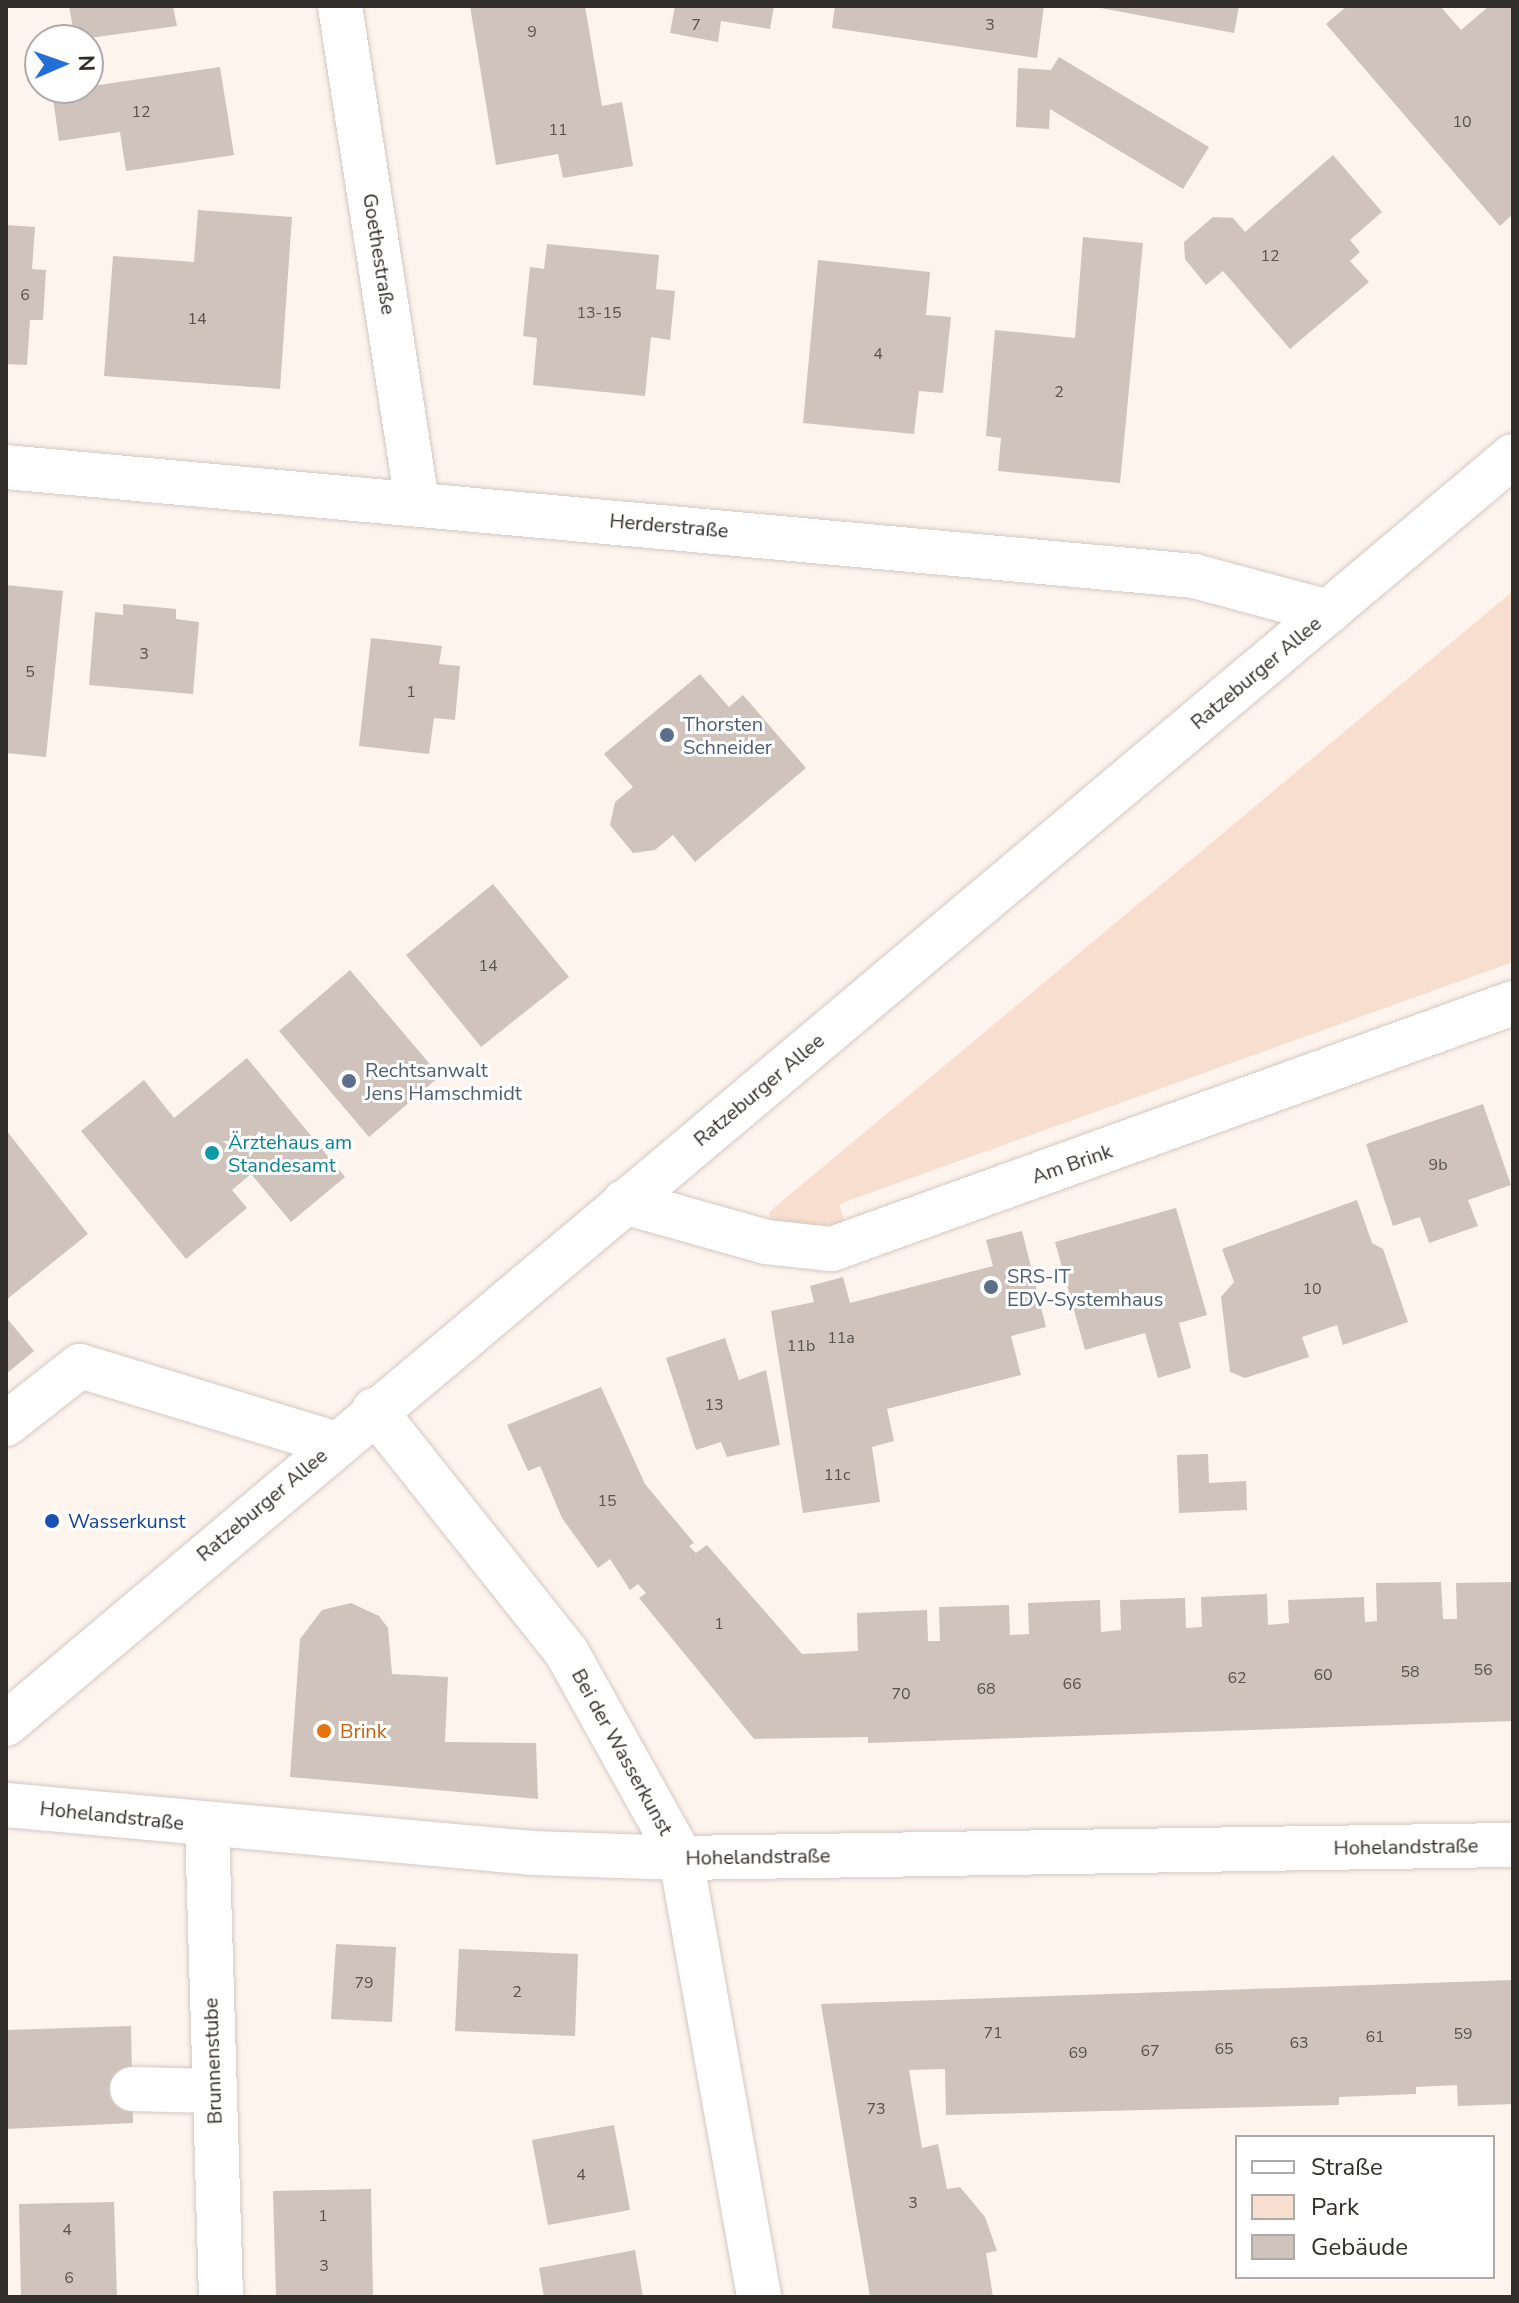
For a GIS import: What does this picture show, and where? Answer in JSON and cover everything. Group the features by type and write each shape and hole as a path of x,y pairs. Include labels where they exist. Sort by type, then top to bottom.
{"street":[{"name":"Goethestraße","path":"340,6 417,502"},
{"name":"Ratzeburger Allee","path":"6,1724 334,1443 1513,456"},
{"name":"Herderstraße","path":"6,467 417,502 1194,576 1328,612"},
{"name":"Am Brink","path":"624,1202 766,1242 832,1249 1513,1003"},
{"path":"6,1424 80,1366 334,1443"},
{"name":"Bei der Wasserkunst","path":"374,1410 567,1653 681,1858 759,2297"},
{"name":"Hohelandstraße","path":"6,1805 532,1853 681,1858 1513,1845"},
{"name":"Brunnenstube","path":"207,1825 221,2297"},
{"path":"132,2089 213,2091"}],"green space":[{"path":"1513,591 1513,962 839,1204 845,1223 797,1229 770,1217 769,1212"}],"building":[{"path":"69,6 173,6 177,26 104,36 104,24 72,24"},
{"path":"470,6 585,6 602,106 622,102 633,166 563,178 558,154 496,165"},
{"path":"675,6 774,6 770,29 721,21 718,42 670,33"},
{"path":"835,6 1044,6 1037,58 832,28"},
{"path":"1090,6 1239,6 1234,33"},
{"path":"1347,6 1440,6 1461,30 1489,6 1513,6 1513,214 1500,226 1326,24"},
{"path":"1059,57 1209,147 1183,189 1050,109 1049,129 1016,127 1018,68 1051,70"},
{"path":"220,67 234,155 126,171 120,132 59,141 54,104 104,104 104,84"},
{"path":"1333,155 1382,212 1350,240 1360,252 1350,261 1369,282 1290,349 1223,271 1206,285 1185,259 1184,242 1213,217 1233,218 1245,232"},
{"path":"198,210 292,217 280,389 104,376 113,256 194,262"},
{"path":"6,225 35,227 32,269 46,270 43,320 30,320 27,365 6,364"},
{"path":"1083,237 1143,243 1120,483 998,471 1001,438 986,436 995,330 1075,338"},
{"path":"547,244 659,255 656,289 675,291 670,340 651,337 645,396 533,385 537,338 523,336 530,267 544,269"},
{"path":"818,260 930,272 926,315 951,317 943,393 919,391 914,434 803,423"},
{"path":"6,585 63,591 46,757 6,753"},
{"path":"123,604 176,609 176,619 199,622 193,694 89,685 95,612 123,615"},
{"path":"371,638 442,646 439,664 460,666 455,720 434,718 429,754 359,746"},
{"path":"700,674 729,707 743,695 806,768 695,862 673,835 655,850 633,853 610,825 615,802 633,787 604,754"},
{"path":"493,884 569,977 481,1047 406,955"},
{"path":"350,970 440,1076 369,1137 279,1031"},
{"name":"Ärztehaus am Standesamt","path":"247,1058 345,1177 291,1222 251,1174 232,1190 247,1208 186,1259 81,1131 144,1080 174,1118"},
{"path":"1483,1104 1511,1185 1468,1200 1478,1226 1429,1243 1420,1217 1393,1226 1366,1144"},
{"path":"6,1130 88,1234 6,1300"},
{"path":"1357,1200 1372,1243 1383,1249 1408,1322 1343,1345 1337,1325 1302,1337 1309,1357 1245,1378 1230,1372 1221,1297 1234,1282 1222,1249"},
{"path":"1176,1208 1207,1315 1179,1323 1191,1368 1158,1378 1145,1333 1085,1350 1055,1242"},
{"path":"1022,1231 1046,1327 1011,1336 1021,1375 887,1409 894,1441 872,1447 880,1502 803,1513 771,1311 814,1302 810,1286 843,1277 850,1303 993,1266 986,1240"},
{"path":"6,1317 34,1351 6,1374"},
{"path":"725,1338 739,1380 766,1370 780,1445 727,1457 721,1442 696,1450 666,1358"},
{"path":"601,1387 645,1484 694,1543 689,1546 696,1553 707,1545 802,1654 858,1651 857,1613 927,1610 928,1641 940,1641 939,1607 1009,1605 1010,1635 1029,1634 1028,1603 1100,1600 1101,1632 1121,1630 1120,1600 1185,1598 1186,1628 1202,1627 1201,1597 1267,1594 1268,1625 1289,1623 1288,1600 1364,1597 1365,1622 1377,1621 1376,1583 1441,1582 1443,1619 1457,1619 1456,1583 1513,1582 1513,1721 868,1743 868,1737 754,1739 639,1598 646,1593 638,1584 630,1590 610,1559 598,1568 562,1518 540,1466 528,1471 507,1425"},
{"path":"1208,1454 1209,1483 1246,1481 1247,1510 1179,1513 1177,1455"},
{"path":"351,1603 379,1616 388,1628 392,1674 448,1677 445,1742 536,1743 538,1799 290,1777 300,1639 322,1610"},
{"path":"336,1944 396,1947 392,2022 331,2019"},
{"path":"459,1949 578,1954 575,2036 455,2031"},
{"path":"1513,1980 1513,2104 1458,2106 1457,2085 1416,2087 1416,2094 1339,2097 1339,2105 946,2115 945,2069 909,2070 922,2148 938,2144 947,2189 960,2187 985,2217 997,2251 986,2253 993,2297 870,2297 821,2004"},
{"path":"131,2026 133,2123 6,2129 6,2030"},
{"path":"614,2125 630,2210 548,2225 532,2140"},
{"path":"371,2189 373,2297 276,2297 273,2191"},
{"path":"114,2202 117,2297 21,2297 19,2204"},
{"path":"635,2250 643,2297 544,2297 539,2268"}],"place":[{"name":"Thorsten Schneider","path":"667,735"},
{"name":"Rechtsanwalt Jens Hamschmidt","path":"349,1081"},
{"name":"Ärztehaus am Standesamt","path":"212,1153"},
{"name":"SRS-IT EDV-Systemhaus","path":"991,1287"},
{"name":"Wasserkunst","path":"52,1521"},
{"name":"Brink","path":"324,1731"}]}
